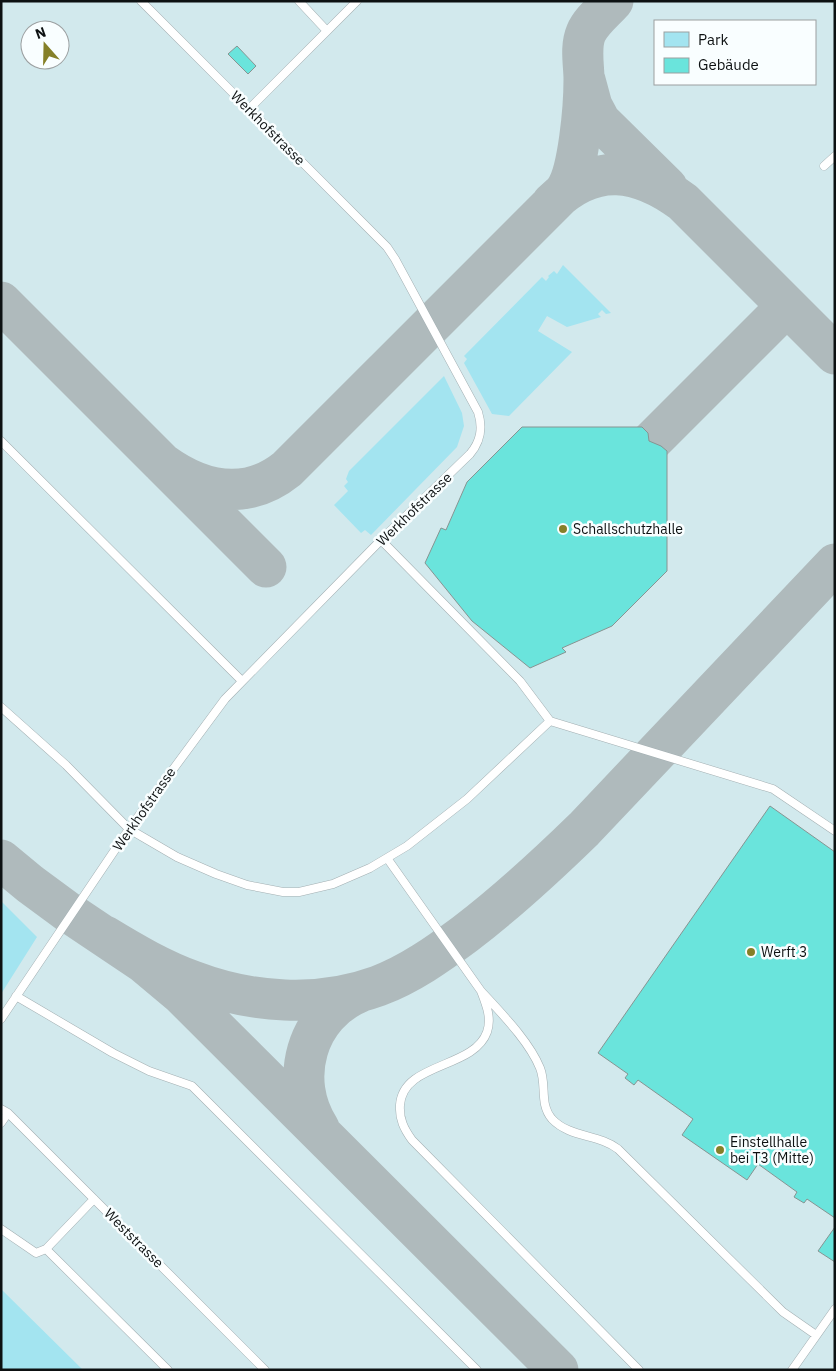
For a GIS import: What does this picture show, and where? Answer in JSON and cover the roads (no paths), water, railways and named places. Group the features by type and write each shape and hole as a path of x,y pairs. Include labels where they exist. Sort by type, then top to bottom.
{"lane":[{"name":"Werkhofstrasse","path":"1,1020 129,829 208,720 242,681 381,540 470,454 479,439 481,430 480,421 464,387 387,247 141,1"},
{"path":"299,1 327,31"},
{"path":"249,110 357,1"},
{"path":"824,166 835,156"},
{"path":"1,441 242,681"},
{"path":"381,540 520,681 550,721 773,789 835,831"},
{"path":"1,707 66,765 129,829 178,857 216,874 247,885 283,892 299,892 333,884 357,874 407,846 460,806 550,721"},
{"path":"387,858 481,991 512,1025 538,1063 541,1070 545,1106 553,1120 568,1130 605,1141 618,1149 783,1312 816,1335"},
{"path":"481,991 488,1007 487,1032 484,1039 460,1057 422,1075 407,1086 400,1102 400,1118 403,1126 412,1140 639,1370"},
{"path":"16,996 113,1053 149,1071 192,1086 477,1370"},
{"path":"1,1123 4,1111"},
{"name":"Weststrasse","path":"4,1111 265,1370"},
{"path":"1,1229 36,1253 46,1249 94,1199"},
{"path":"46,1249 168,1370"},
{"path":"792,1370 835,1309"}],"place":[{"name":"Schallschutzhalle","path":"563,529"},
{"name":"Werft 3","path":"751,952"},
{"name":"Einstellhalle bei T3 (Mitte)","path":"720,1150"}]}
